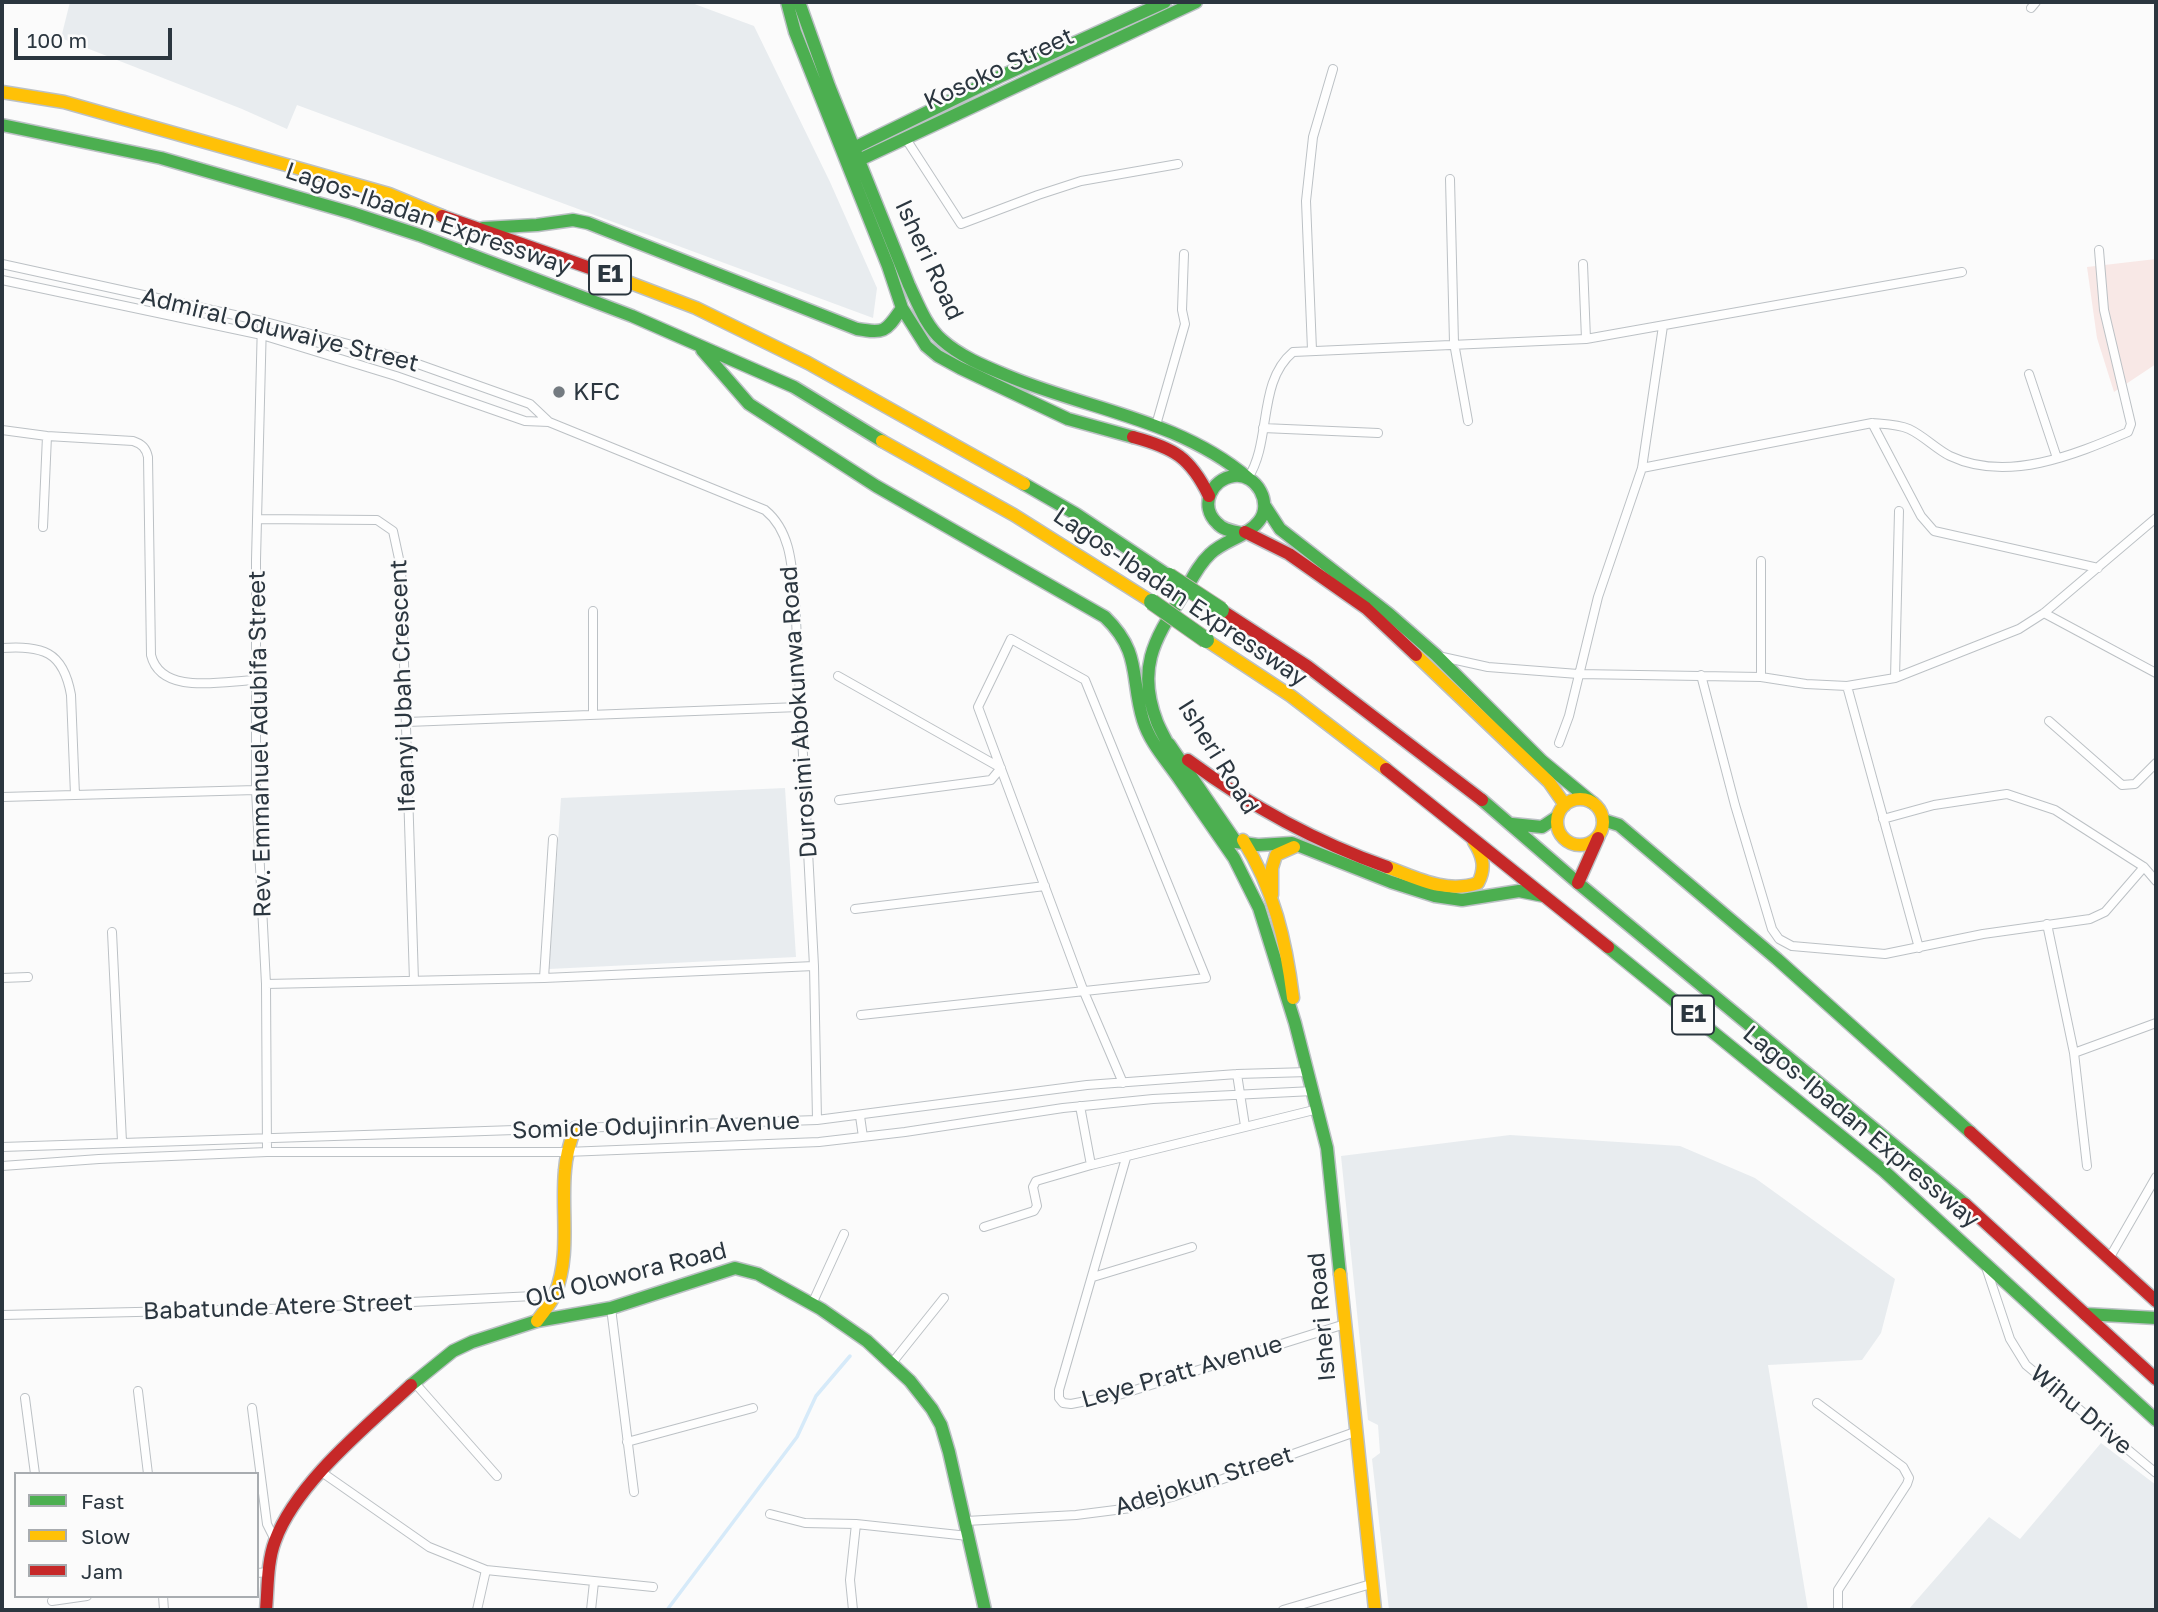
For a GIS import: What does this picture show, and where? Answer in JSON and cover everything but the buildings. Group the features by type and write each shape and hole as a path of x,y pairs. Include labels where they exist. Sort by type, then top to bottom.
{"main road":[{"name":"Isheri Road","path":"787,2 795,32 888,266 902,308 926,346 938,356 1068,419 1162,445 1182,456 1198,474 1209,496 1212,552"},
{"name":"Isheri Road","path":"799,2 821,67 912,289 929,325 942,339 968,358 1070,400 1156,425 1201,443 1235,465 1261,490 1265,506 1262,517 1255,526 1212,552 1158,631 1147,658 1146,681 1152,708 1169,744 1180,780 1234,858 1259,908 1309,1072 1327,1147 1375,1610"},
{"name":"Kosoko Street","path":"856,154 1165,2"},
{"name":"Kosoko Street","path":"856,154 906,139 1003,84 1196,2"},
{"name":"Lagos-Ibadan Expressway","path":"2,92 64,102 389,194 472,228 584,265 696,308 808,363 1076,514 1307,666 1512,824 1578,883 1956,1196 2156,1379"},
{"name":"Lagos-Ibadan Expressway","path":"2,125 161,158 352,213 566,289 794,387 878,439 1026,522 1152,602 1291,696 1447,816 1884,1171 2156,1420"},
{"path":"472,228 537,225 573,220 588,223 788,300 845,325 879,333 887,329 902,308"},
{"path":"698,345 749,404 876,486 1105,617 1120,630 1131,649 1144,723 1180,780"},
{"path":"1209,496 1214,485 1224,478 1236,475 1248,478"},
{"path":"1265,506 1287,536 1389,614 1436,655 1542,761 1600,810 1603,826 1578,883"},
{"path":"1211,518 1219,527 1229,532 1243,532 1289,555 1366,608 1549,782 1561,811 1559,832 1570,843 1585,845 1598,838"},
{"name":"Isheri Road","path":"1158,631 1153,687 1168,730 1259,865 1272,895 1290,970 1295,1023"},
{"path":"1169,744 1236,842 1258,845 1292,843 1434,896 1462,900 1508,892 1530,892 1555,902"},
{"path":"1188,760 1216,782 1247,800 1356,854 1439,885 1459,888 1478,883 1485,863 1481,852 1447,816"},
{"path":"1512,824 1542,827 1579,799 1593,803"},
{"path":"1603,820 1619,825 1777,959 2156,1301"},
{"path":"1272,895 1272,867 1276,855 1300,846"},
{"path":"537,1321 554,1295 561,1262 566,1152 575,1128"},
{"name":"Old Olowora Road","path":"266,1610 263,1573 275,1540 299,1498 320,1471 414,1382 453,1351 537,1321 611,1308 735,1268 748,1270 838,1320 892,1363 925,1400 941,1427 985,1610"},
{"path":"2085,1314 2156,1318"}],"street":[{"path":"1312,350 1307,201 1313,137 1333,69"},
{"path":"906,139 961,224 1072,184 1178,164"},
{"path":"1450,179 1454,343 1468,421"},
{"path":"1642,468 1872,423 1909,429 1951,456 1983,467 2015,467 2057,458 2124,433 2131,429 2104,310 2099,250"},
{"path":"1156,425 1185,324 1182,310 1184,254"},
{"name":"Admiral Oduwaiye Street","path":"2,264 262,321 401,358 530,404 549,422"},
{"path":"1583,264 1586,339"},
{"path":"1248,478 1257,465 1275,375 1284,359 1293,352 1586,339 1962,272"},
{"name":"Admiral Oduwaiye Street","path":"2,280 262,335"},
{"name":"Rev. Emmanuel Adubifa Street","path":"262,321 255,680 256,790 266,985 267,1153"},
{"path":"1559,743 1569,716 1577,674 1598,597 1642,468 1663,327"},
{"name":"Durosimi Abokunwa Road","path":"262,335 397,376 525,421 549,422 765,510 784,532 791,563 814,965 817,1120"},
{"path":"2029,374 2057,458"},
{"path":"1872,423 1915,505 1934,531 2098,568"},
{"path":"1263,428 1378,433"},
{"path":"2,430 47,436 133,441 141,444 147,451 151,655 154,665 169,680 182,683 255,680"},
{"path":"43,527 47,436"},
{"path":"1895,678 1899,511"},
{"path":"1436,655 1488,667 1577,674 1761,677 1806,684 1847,686 1895,678 2019,629 2044,612 2156,518"},
{"name":"Ifeanyi Ubah Crescent","path":"257,519 377,520 393,531 401,568 414,981"},
{"path":"1760,561 1761,677"},
{"path":"593,611 593,715"},
{"path":"2044,612 2156,673"},
{"path":"861,1015 1084,992 1206,978 1085,680 1011,639 978,707 1084,992 1123,1083"},
{"path":"2,648 38,649 47,652 63,667 71,695 75,795"},
{"path":"1701,675 1735,806 1772,929 1792,946 1885,954 1983,934 2090,919 2105,912 2144,867"},
{"path":"838,676 1001,768"},
{"path":"1847,686 1919,948"},
{"path":"407,722 799,708"},
{"path":"2049,721 2122,785 2135,784 2156,763"},
{"path":"839,800 991,780 1001,768"},
{"path":"2,797 256,790"},
{"path":"1883,820 1934,805 2007,794 2055,810 2144,867 2156,881"},
{"path":"544,978 553,839"},
{"path":"855,909 1045,886"},
{"path":"2048,924 2074,1054 2087,1166"},
{"path":"112,932 122,1142"},
{"path":"266,985 544,978 814,965"},
{"path":"2,978 28,977"},
{"path":"2074,1054 2156,1023"},
{"name":"Somide Odujinrin Avenue","path":"2,1147 817,1120 1002,1095 1123,1083 1237,1074 1309,1072"},
{"path":"1237,1074 1245,1126"},
{"path":"2,1166 99,1159 267,1153 566,1152 819,1142 1080,1106 1313,1091"},
{"path":"1080,1106 1091,1165"},
{"path":"984,1227 1034,1212 1037,1206 1033,1187 1036,1181 1318,1109"},
{"path":"860,1116 863,1137"},
{"name":"Leye Pratt Avenue","path":"1126,1157 1059,1390 1059,1398 1063,1403 1071,1405 1122,1394 1345,1324"},
{"path":"2110,1257 2156,1177"},
{"path":"812,1304 844,1234"},
{"path":"1093,1277 1192,1247"},
{"name":"Wihu Drive","path":"1986,1263 2010,1339 2026,1365 2156,1473"},
{"name":"Babatunde Atere Street","path":"2,1315 270,1309 554,1295"},
{"path":"892,1363 944,1298"},
{"path":"611,1308 634,1492"},
{"path":"414,1382 497,1476"},
{"path":"138,1391 148,1472"},
{"path":"25,1398 35,1472"},
{"path":"1817,1403 1903,1467 1909,1478 1838,1590 1838,1610"},
{"path":"252,1408 267,1524 275,1540"},
{"path":"626,1442 753,1408"},
{"name":"Adejokun Street","path":"770,1514 806,1523 967,1529 1131,1508 1171,1497 1355,1432"},
{"path":"320,1471 429,1546 486,1570 653,1587"},
{"path":"853,1610 850,1580 856,1524"},
{"path":"477,1610 486,1570"},
{"path":"591,1610 594,1582"},
{"path":"1283,1610 1371,1584"},
{"path":"52,1603 77,1598"}],"shaded area":[{"path":"70,2 689,2 754,26 830,182 877,288 873,318 297,105 287,129 61,38"},
{"path":"2156,259 2156,364 2114,392 2097,338 2087,267"},
{"path":"785,788 796,957 549,969 561,798"},
{"path":"1510,1135 1680,1146 1755,1178 1895,1279 1881,1333 1862,1360 1768,1365 1808,1610 1389,1610 1372,1459 1380,1453 1378,1425 1368,1420 1341,1156"},
{"path":"2101,1443 2156,1485 2156,1610 1908,1610 1989,1517 2020,1539"}],"waterway":[{"path":"667,1610 797,1437 816,1396 850,1356"}],"traffic: fast":[{"path":"787,2 795,32 888,266 902,308 926,346 960,368 1068,419 1133,437"},
{"path":"799,2 829,86 909,285 936,334 958,352 976,362 1194,443 1248,478"},
{"path":"854,148 999,77 1165,2"},
{"path":"859,160 1196,2"},
{"path":"2,125 161,158 419,235 632,316 794,387 882,441"},
{"path":"483,228 573,220 588,223 857,329 880,331 892,322 902,308"},
{"path":"702,350 749,404 876,486 1105,617 1117,630 1130,654 1146,728 1180,780"},
{"path":"1171,751 1151,704 1148,687 1151,657 1163,628 1201,564 1216,549 1254,526 1263,514 1263,498 1256,484 1242,476 1234,476 1219,482 1208,501 1212,516 1219,525 1241,533"},
{"path":"1024,484 1076,514 1169,576"},
{"path":"1265,506 1280,529 1389,614 1436,655 1542,761 1593,803"},
{"path":"1169,576 1221,610"},
{"path":"1152,602 1206,640"},
{"path":"1169,744 1236,842 1258,845 1292,843 1391,882 1435,896 1462,900 1519,891 1544,896"},
{"path":"1177,772 1234,858 1259,908 1295,1023 1327,1148 1340,1274"},
{"path":"1482,800 1965,1204"},
{"path":"1512,824 1542,827 1557,817"},
{"path":"1603,820 1619,825 1777,959 1970,1132"},
{"path":"1608,947 1884,1171 2156,1420"},
{"path":"411,1385 453,1351 537,1321 611,1308 735,1268 758,1274 821,1309 867,1341 910,1381 932,1409 941,1425 949,1452 985,1610"},
{"path":"2085,1314 2156,1318"}],"traffic: slow":[{"path":"2,92 64,102 389,194 442,216"},
{"path":"607,274 696,308 808,363 1024,484"},
{"path":"882,441 1014,515 1152,602"},
{"path":"1206,640 1291,696 1386,769"},
{"path":"1416,655 1549,782 1565,805"},
{"path":"1580,799 1596,806 1603,822 1596,838 1580,845 1564,838 1557,822 1564,806 1580,799"},
{"path":"1243,840 1271,896 1287,956 1293,998"},
{"path":"1387,867 1443,886 1478,883 1482,862 1474,842"},
{"path":"1272,895 1272,868 1276,855 1294,847"},
{"path":"537,1321 553,1298 563,1264 564,1186 568,1149 575,1128"},
{"path":"1340,1274 1375,1610"}],"traffic: jam":[{"path":"442,216 607,274"},
{"path":"1133,437 1160,445 1179,456 1195,472 1209,496"},
{"path":"1245,532 1289,554 1366,608 1416,655"},
{"path":"1221,610 1307,666 1482,800"},
{"path":"1188,760 1284,821 1387,867"},
{"path":"1386,769 1608,947"},
{"path":"1578,883 1598,838"},
{"path":"1970,1132 2156,1301"},
{"path":"1965,1204 2156,1379"},
{"path":"266,1610 270,1558 285,1519 334,1457 411,1385"}],"place":[{"name":"KFC","path":"559,392"}]}
